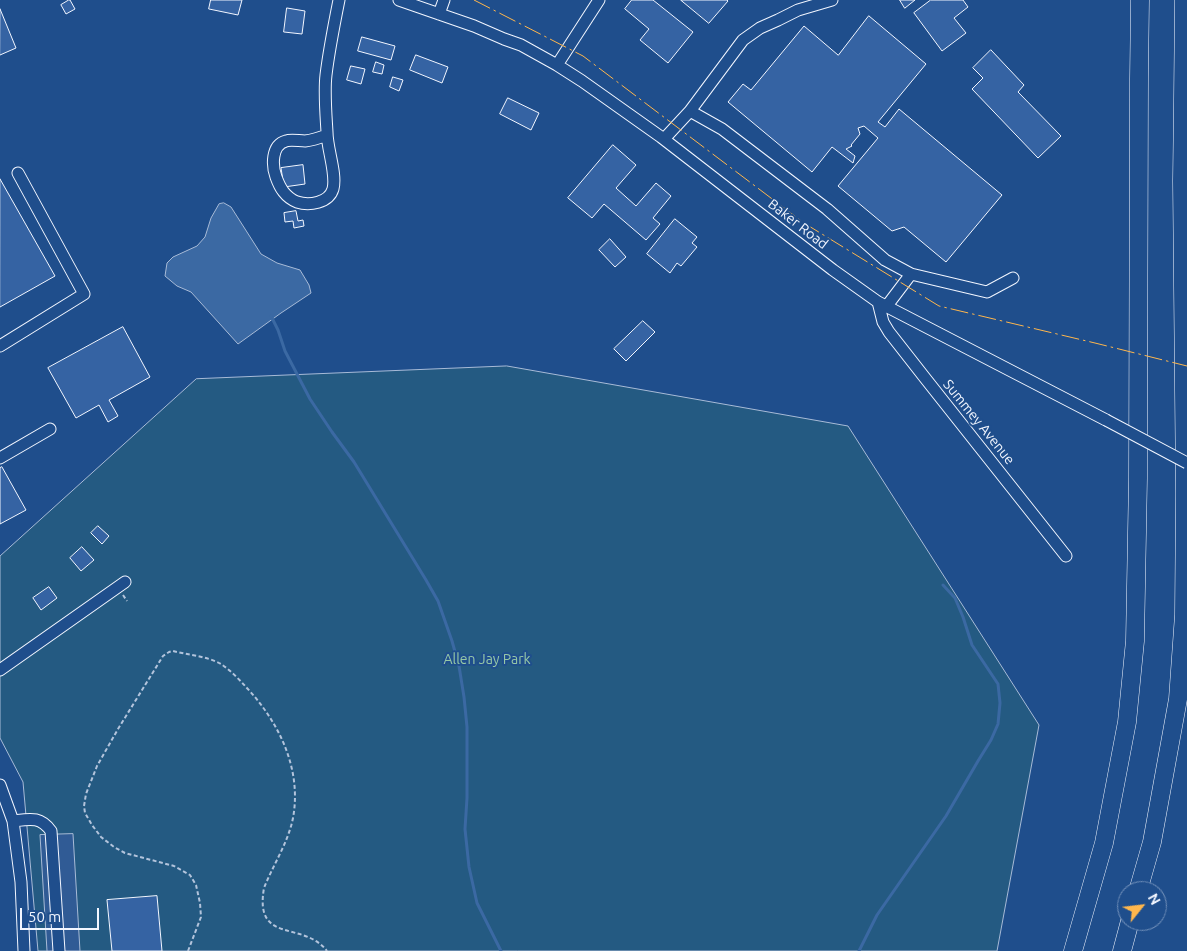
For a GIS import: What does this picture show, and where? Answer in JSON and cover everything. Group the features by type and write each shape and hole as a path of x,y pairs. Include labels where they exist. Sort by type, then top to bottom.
{"highway":[{"path":"1073,951 1104,843 1127,722 1136,641 1140,0"},
{"path":"1141,881 1152,842 1178,699 1184,616 1185,494 1182,180 1184,0"},
{"path":"1122,951 1127,931"}],"street":[{"path":"327,135 306,141 286,140 279,144 274,154 272,162 274,174 280,188 287,196 298,202 312,204 323,200 331,195 333,188 327,135 326,77 339,0"},
{"name":"Baker Road","path":"398,0 474,26 520,45 557,66 582,81 664,139 833,270 882,304 1187,463"},
{"path":"439,14 444,0"},
{"path":"557,66 599,0"},
{"path":"664,139 690,112 743,40 760,28 798,10 832,0"},
{"path":"690,112 722,129 827,209 885,260 911,274 987,292 1013,278"},
{"path":"0,346 84,294 18,173"},
{"path":"882,304 911,274"},
{"name":"Summey Avenue","path":"882,304 883,322 890,332 924,378 1066,556"},
{"path":"0,458 50,429"},
{"path":"0,670 125,582"},
{"path":"0,785 13,821 21,882 24,951"},
{"path":"13,821 32,818 45,823 51,831 59,951"}],"path":[{"path":"188,951 201,917 196,885 190,875 174,866 124,853 114,847 101,837 92,825 85,813 84,806 86,794 97,766 118,729 163,656 173,651 211,660 239,679 255,696 271,718 281,737 290,758 295,804 289,832 264,888 262,898 264,914 271,924 314,940 328,951"}],"green space":[{"name":"Allen Jay Park","path":"507,366 848,426 1039,725 997,951 38,951 23,782 0,738 0,556 196,379"}],"shaded area":[{"path":"224,203 231,207 261,254 277,263 300,270 309,285 311,293 238,344 191,292 177,286 165,276 167,263 173,257 197,246 205,237 211,218 219,204"},
{"path":"73,834 80,951 47,951 40,835"}],"building":[{"path":"69,0 75,9 66,14 61,5"},
{"path":"211,0 242,0 238,15 209,9"},
{"path":"632,0 653,0 693,32 668,63 640,40 649,29 625,9"},
{"path":"681,0 727,0 728,1 709,23"},
{"path":"900,0 915,0 905,8"},
{"path":"931,0 963,0 968,7 954,18 966,33 942,51 914,13"},
{"path":"287,8 305,11 302,34 284,32"},
{"path":"0,9 16,48 0,55"},
{"path":"869,16 926,64 878,122 885,127 899,109 1002,195 946,262 904,227 892,231 838,186 878,138 864,126 858,128 860,134 852,146 846,149 855,156 853,163 832,147 812,172 728,102 743,84 751,90 804,26 838,55"},
{"path":"362,37 395,46 391,60 358,51"},
{"path":"991,50 1024,85 1018,92 1061,136 1038,158 972,89 983,78 973,68"},
{"path":"416,55 448,67 442,83 410,70"},
{"path":"376,62 384,65 382,74 373,72"},
{"path":"351,66 365,69 361,84 347,80"},
{"path":"393,77 403,80 399,91 390,87"},
{"path":"508,98 539,113 531,130 500,114"},
{"path":"613,145 636,165 616,188 636,206 656,183 671,196 653,218 660,224 646,240 604,204 592,218 568,198"},
{"path":"303,165 305,184 284,187 281,168"},
{"path":"0,179 55,276 0,307"},
{"path":"296,211 298,221 303,220 304,226 294,228 293,221 285,222 284,213"},
{"path":"675,219 697,237 692,243 697,247 681,266 677,263 670,273 647,254"},
{"path":"610,239 626,257 615,267 599,250"},
{"path":"643,321 655,332 626,361 614,349"},
{"path":"123,327 150,377 109,400 118,416 108,422 99,405 76,418 48,368"},
{"path":"2,467 26,510 0,524 0,468"},
{"path":"98,526 109,536 102,544 91,533"},
{"path":"82,547 94,560 81,571 70,558"},
{"path":"49,587 57,598 41,610 33,598"},
{"path":"157,896 162,951 112,951 107,900"}],"waterway":[{"path":"271,316 285,351 310,399 354,462 438,601 459,666 464,697 467,727 465,829 469,867 477,903 501,951"},
{"path":"859,951 877,915 946,816 991,740 998,724 1000,703 998,684 972,645 955,598 943,585"}],"power":[{"path":"474,0 583,56 804,223 939,306 1187,366"}]}
